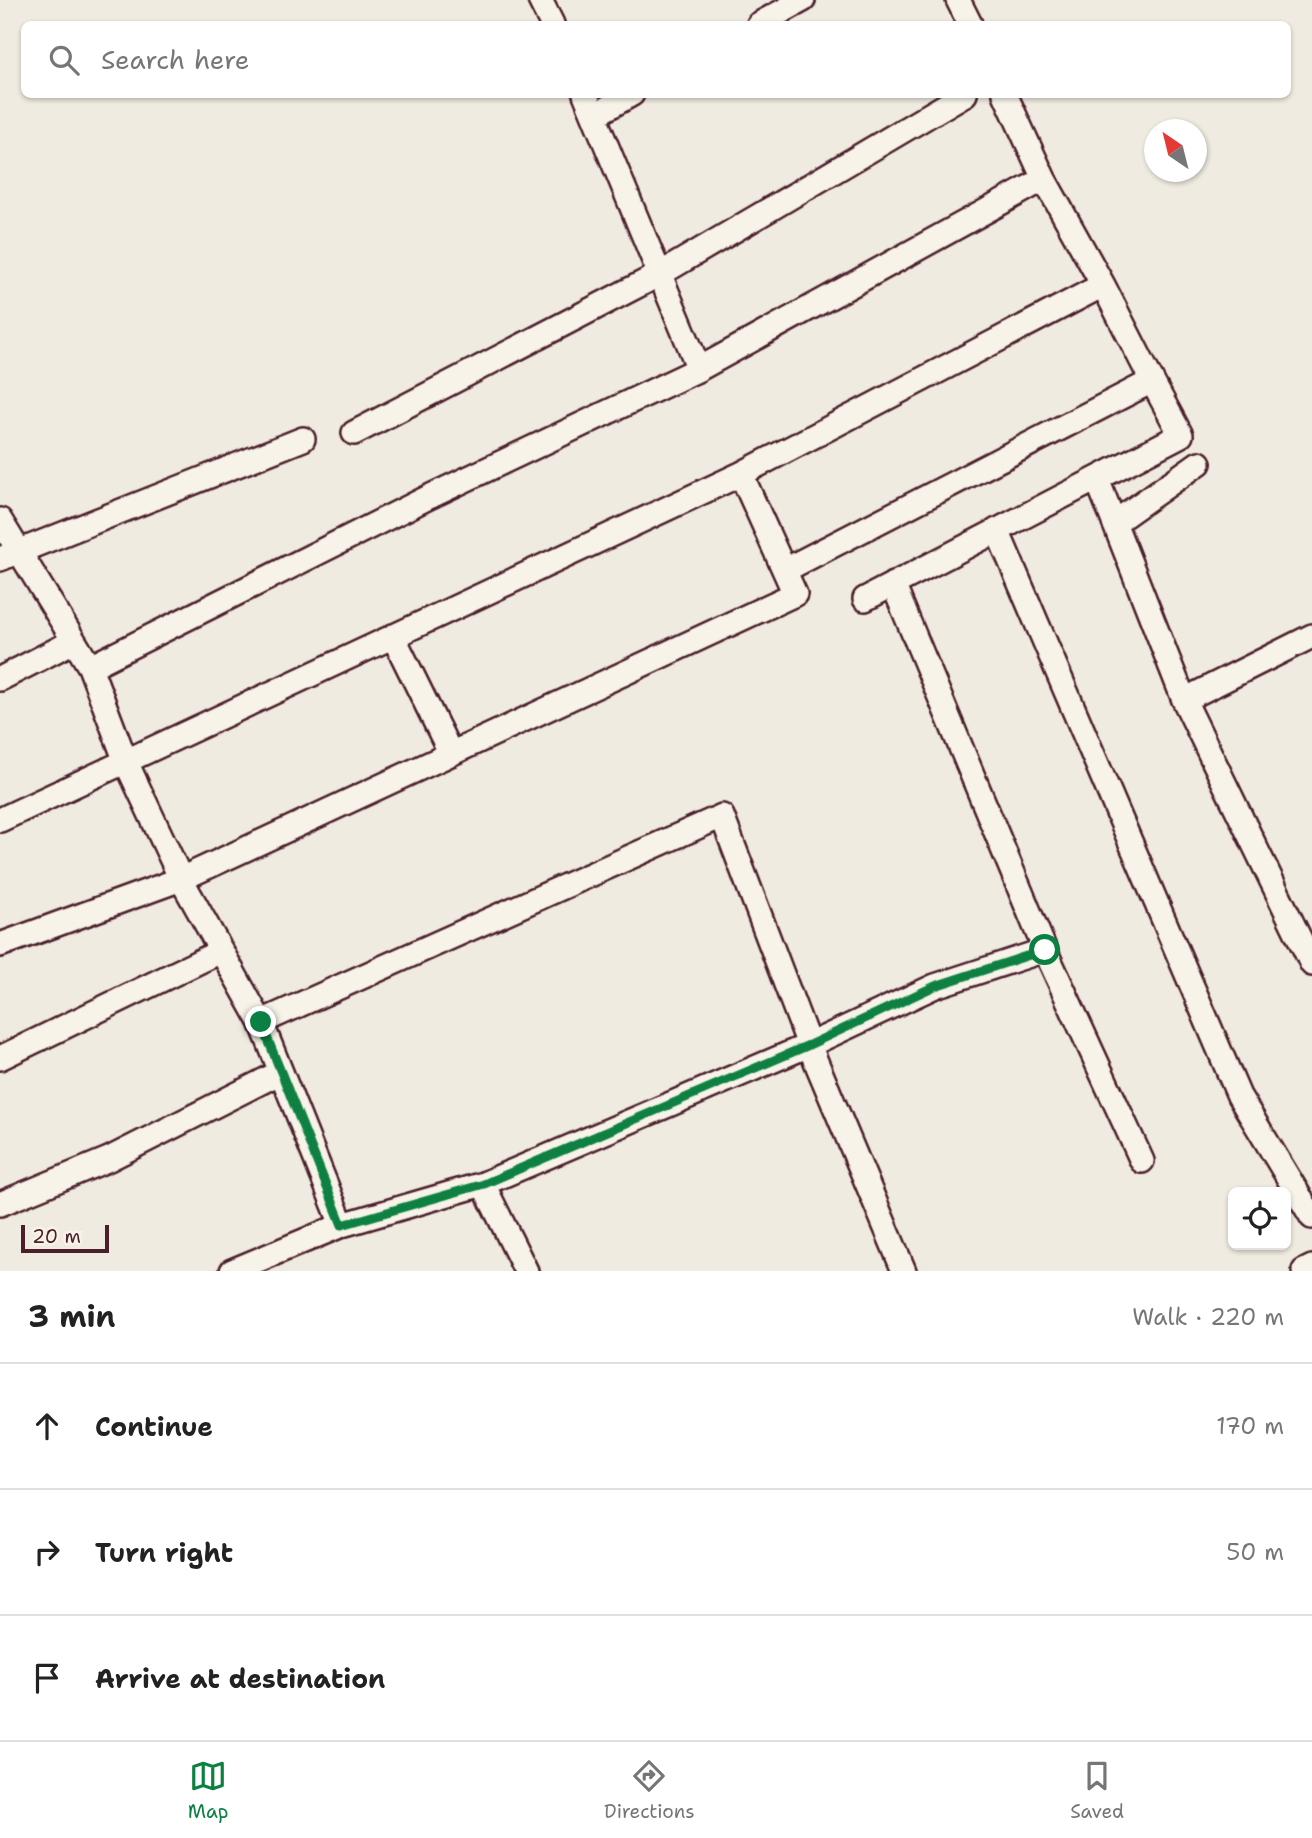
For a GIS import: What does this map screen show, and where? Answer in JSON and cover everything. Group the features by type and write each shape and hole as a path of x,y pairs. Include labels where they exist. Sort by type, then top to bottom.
{"street":[{"path":"540,0 550,21"},
{"path":"764,21 803,0"},
{"path":"958,0 968,21"},
{"path":"617,98 590,105 699,369"},
{"path":"354,433 660,274 958,98"},
{"path":"865,599 1181,435 1044,179 1007,98"},
{"path":"90,667 431,496 699,369 1044,179"},
{"path":"0,820 741,474 1103,285"},
{"path":"785,570 1152,381"},
{"path":"10,555 303,439"},
{"path":"1114,523 1199,463"},
{"path":"0,945 181,879 795,594 741,474"},
{"path":"1097,479 1184,700 1312,964"},
{"path":"0,520 10,555 90,667 126,762 181,879 261,1022 342,1225"},
{"path":"997,530 1239,1096 1312,1217"},
{"path":"893,584 1045,950 1142,1161"},
{"path":"394,636 451,754"},
{"path":"1184,700 1312,636"},
{"path":"0,679 74,641"},
{"path":"261,1022 722,816 809,1045 904,1271"},
{"path":"232,1271 342,1225 484,1184 809,1045 935,986 1045,950"},
{"path":"0,1058 221,951"},
{"path":"0,1204 109,1159 281,1072"},
{"path":"484,1184 526,1271"},
{"path":"1304,1271 1312,1268"}],"route":[{"path":"261,1022 342,1225 484,1184 809,1045 935,986 1045,950"}]}
